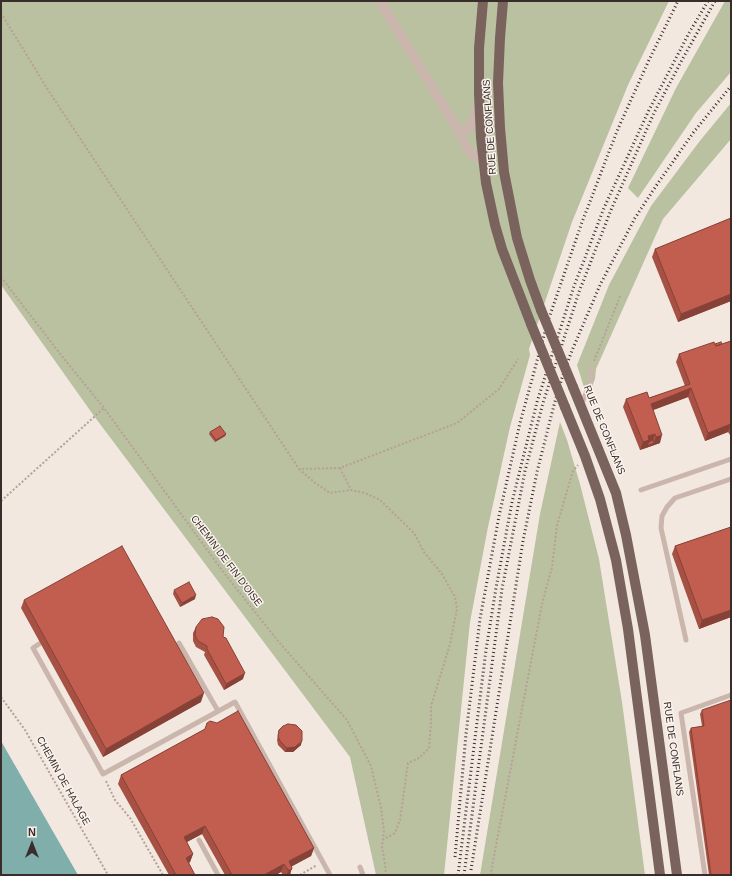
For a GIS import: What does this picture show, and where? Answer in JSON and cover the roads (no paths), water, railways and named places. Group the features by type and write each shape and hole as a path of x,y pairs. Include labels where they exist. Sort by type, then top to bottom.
{"main road":[{"name":"RUE DE CONFLANS","path":"483,1 479,55 479,104 484,162 491,205 502,249 585,456 608,527 622,591 660,875"},
{"name":"RUE DE CONFLANS","path":"503,1 498,82 500,128 504,172 508,194 517,238 541,310 616,494 632,563 655,709 678,875"}],"street":[{"name":"RUE DE CONFLANS","path":"380,1 458,130 469,151 484,162"},
{"path":"458,130 468,129 471,126 479,104"}],"lane":[{"path":"581,405 591,382 590,368"},
{"path":"641,490 731,459"},
{"path":"686,640 661,528 662,516 666,507 675,498 731,479"},
{"path":"179,642 218,711"},
{"path":"39,644 33,648 103,774 235,702 330,875"},
{"path":"705,875 681,713 731,695"},
{"path":"199,840 218,875"},
{"path":"360,866 363,875"}],"water":[{"path":"1,741 78,875 1,875"}],"railway":[{"path":"455,857 466,734 480,619 499,516 520,423 548,321 581,225 617,131 678,1"},
{"path":"458,875 486,650 496,588 512,502 537,402 573,289 604,208 649,110 689,33 708,1"},
{"path":"464,875 502,589 525,471 543,403 579,292 611,210 654,113 715,1"},
{"path":"471,870 523,541 537,472 562,378 600,285 635,218 693,133 731,86"}]}
